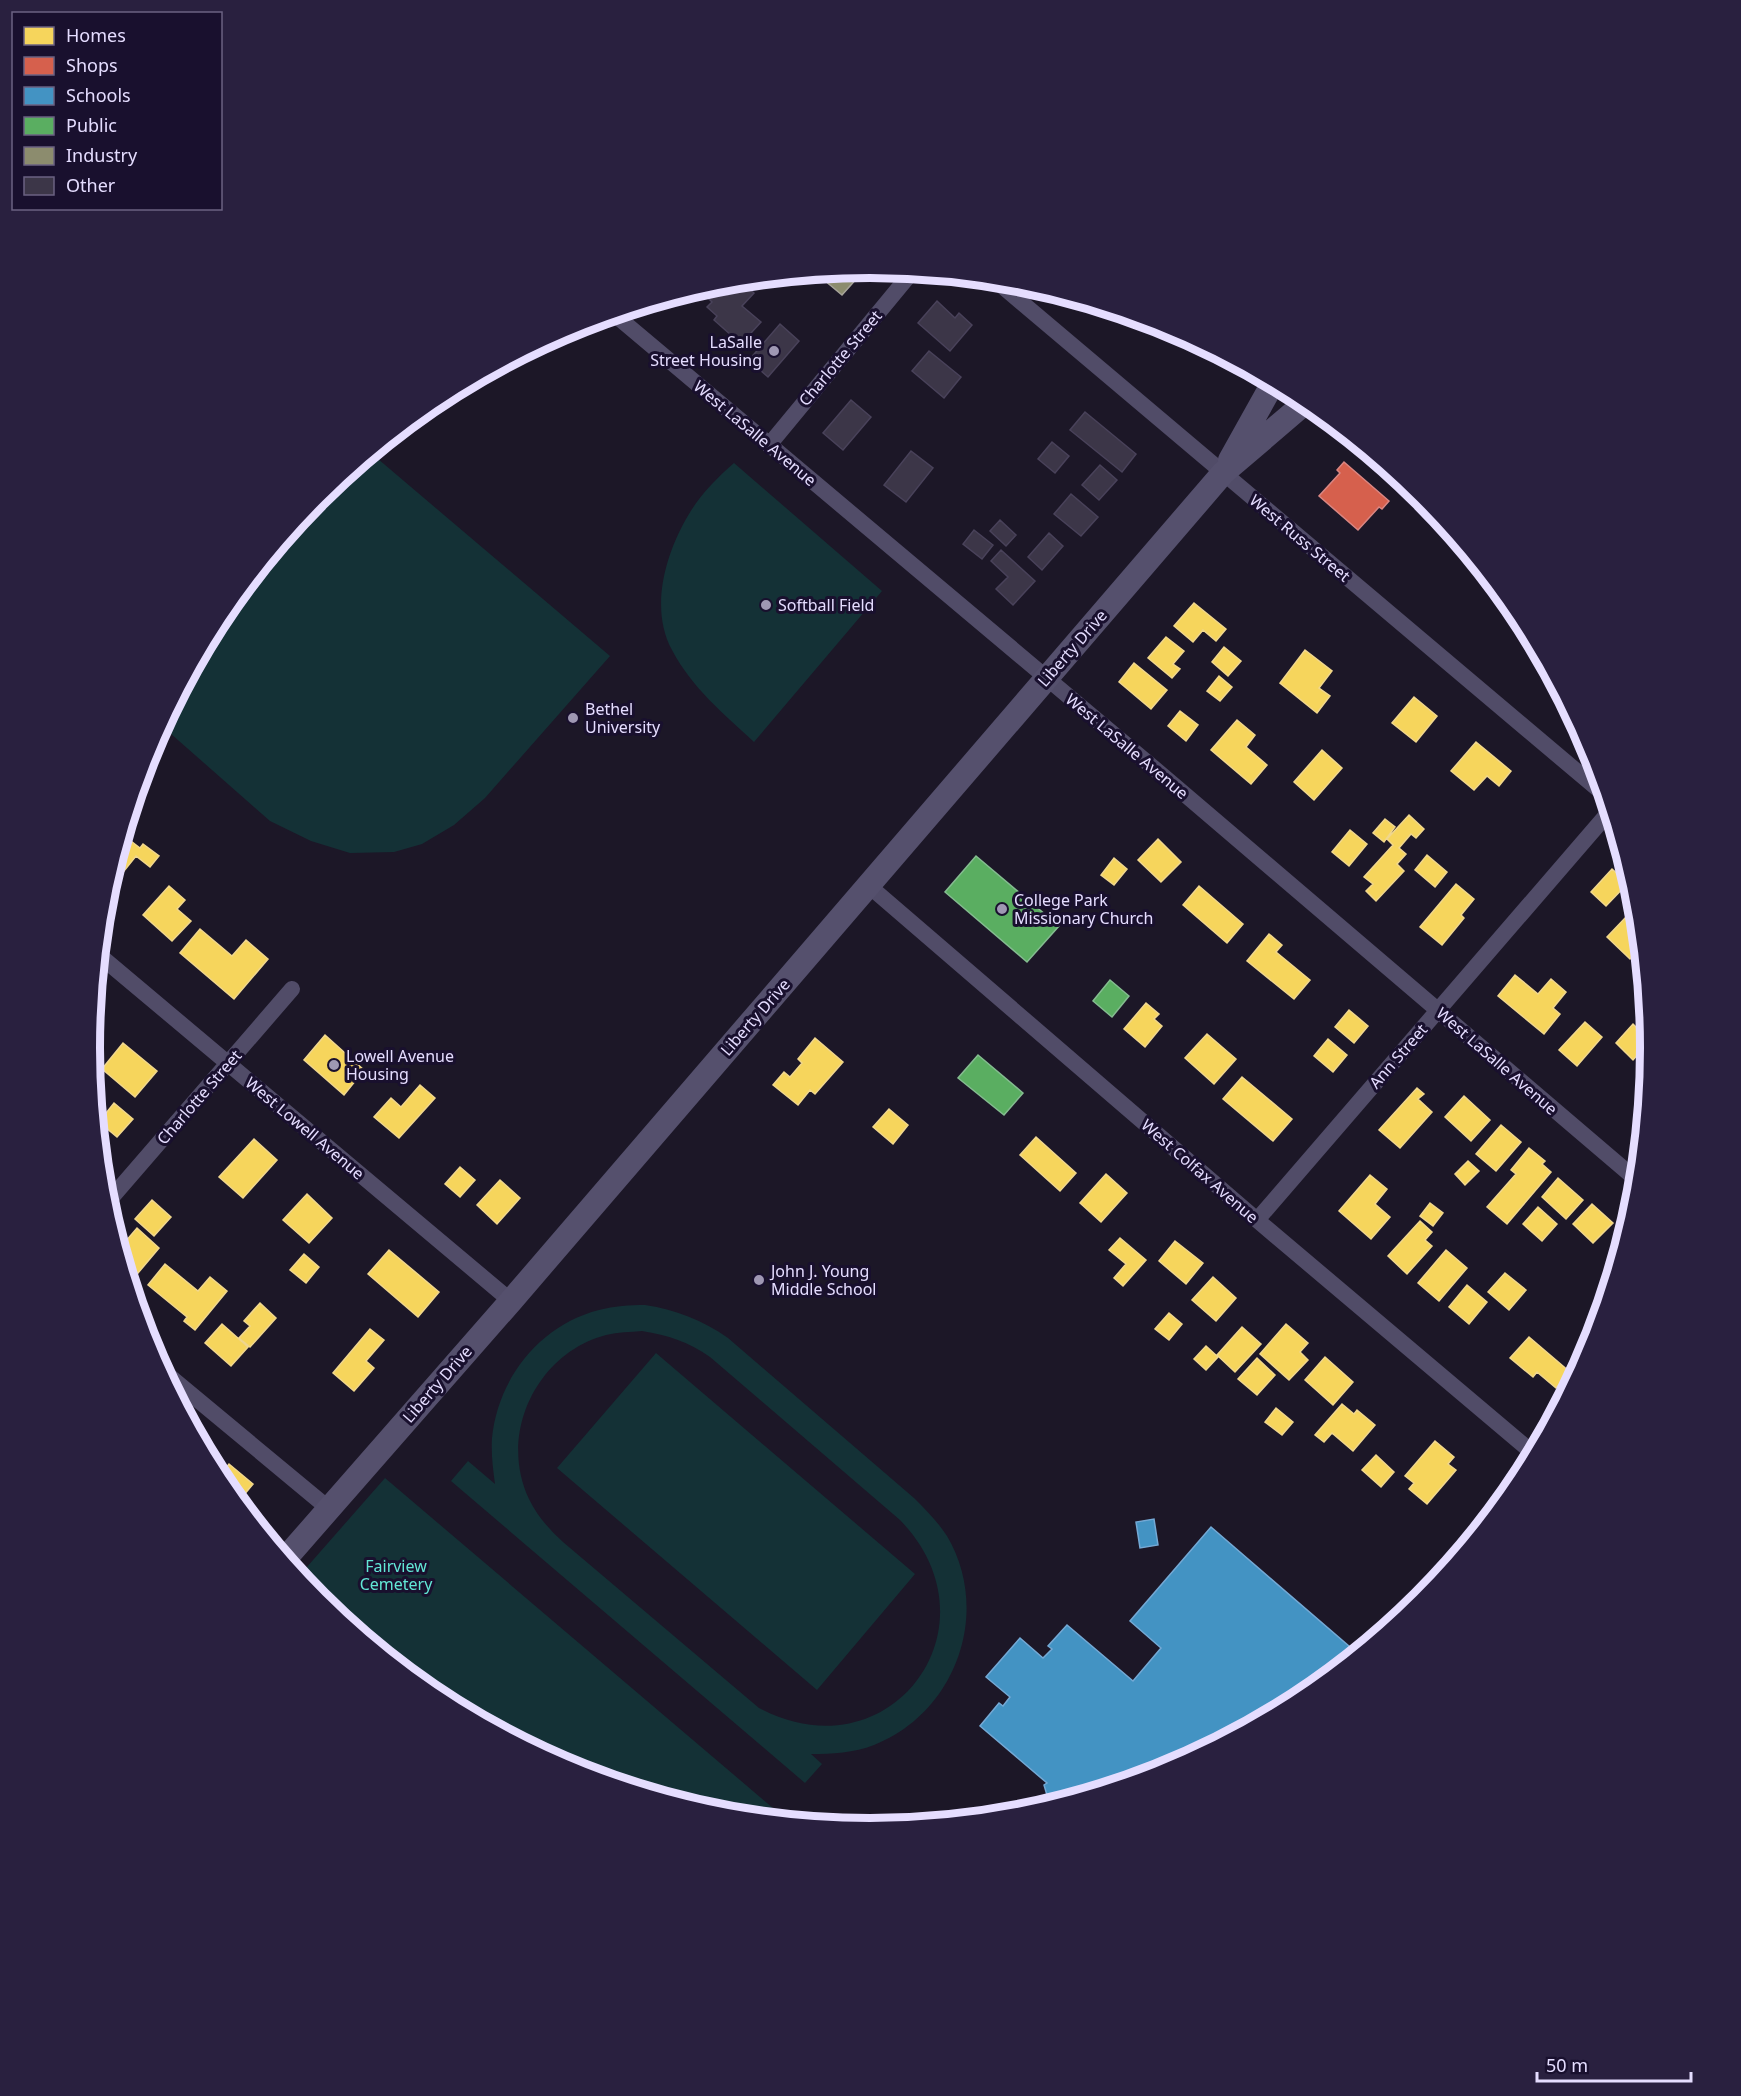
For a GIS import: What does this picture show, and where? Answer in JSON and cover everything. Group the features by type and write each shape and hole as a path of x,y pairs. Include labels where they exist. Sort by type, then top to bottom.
{"street":[{"name":"Charlotte Street","path":"769,445 906,279"},
{"name":"West Russ Street","path":"1008,291 1595,787"},
{"name":"West LaSalle Avenue","path":"621,320 1630,1174"},
{"name":"Liberty Drive","path":"1223,472 1269,389"},
{"name":"Liberty Drive","path":"289,1553 511,1301 1223,472 1297,408"},
{"name":"Ann Street","path":"1257,1220 1605,817"},
{"name":"West Colfax Avenue","path":"868,885 1257,1220 1528,1449"},
{"name":"West Lowell Avenue","path":"106,961 511,1301"},
{"name":"Charlotte Street","path":"114,1194 292,989"},
{"path":"177,1383 328,1508"}],"green space":[{"path":"377,458 610,656 485,798 454,825 422,844 394,852 350,853 311,841 270,821 169,732 204,663 230,620 260,579 326,504"},
{"name":"Softball Field","path":"734,463 882,591 754,742 709,699 680,664 665,634 662,616 663,580 673,545 693,507"},
{"path":"645,1305 689,1317 728,1338 914,1498 947,1536 960,1565 966,1596 965,1627 958,1657 945,1685 926,1710 903,1730 874,1745 859,1750 811,1754 822,1764 805,1783 451,1481 468,1461 495,1484 492,1438 496,1416 513,1375 541,1341 578,1317 605,1309","holes":["642,1331 686,1343 710,1357 900,1520 929,1561 940,1604 935,1645 917,1680 888,1707 851,1723 807,1724 759,1708 563,1542 536,1511 529,1499 521,1474 518,1448 522,1423 530,1399 543,1378 560,1359 582,1345 610,1334"]},
{"path":"656,1353 915,1574 817,1690 557,1468"},
{"name":"Fairview Cemetery","path":"385,1478 777,1812 720,1803 671,1792 623,1777 530,1739 485,1715 402,1659 363,1627 305,1569"}],"building: Homes":[{"path":"1194,603 1226,629 1216,641 1203,630 1193,642 1174,626"},
{"path":"1166,637 1184,651 1173,664 1180,669 1172,678 1148,658"},
{"path":"1224,647 1241,661 1228,676 1212,662"},
{"path":"1305,650 1332,671 1319,688 1330,696 1317,713 1280,683"},
{"path":"1134,663 1167,690 1151,709 1119,682"},
{"path":"1219,676 1232,687 1220,701 1207,691"},
{"path":"1414,697 1437,716 1416,742 1392,723"},
{"path":"1180,711 1198,725 1186,741 1168,726"},
{"path":"1237,720 1255,735 1246,747 1267,765 1251,784 1211,750"},
{"path":"1476,742 1511,771 1499,786 1487,776 1474,790 1451,771"},
{"path":"1322,750 1342,768 1314,800 1294,782"},
{"path":"1409,815 1424,829 1416,838 1411,834 1399,848 1406,854 1397,864 1404,871 1376,901 1366,891 1373,884 1364,877 1393,845 1387,839"},
{"path":"1385,819 1395,827 1384,842 1373,833"},
{"path":"1350,830 1367,844 1349,866 1332,852"},
{"path":"1158,839 1181,862 1161,882 1138,860"},
{"path":"130,840 140,848 143,844 159,856 150,867 136,856 121,875"},
{"path":"1427,855 1447,872 1435,887 1415,870"},
{"path":"1114,858 1127,869 1114,885 1101,875"},
{"path":"1612,869 1621,877 1623,888 1606,906 1591,892"},
{"path":"1456,884 1474,899 1461,915 1464,918 1442,945 1420,927"},
{"path":"169,886 185,900 177,909 191,921 172,941 143,915"},
{"path":"1199,886 1243,924 1227,943 1183,905"},
{"path":"1626,917 1630,921 1635,954 1630,959 1607,937"},
{"path":"200,929 232,956 246,940 268,959 234,999 180,953"},
{"path":"1269,934 1282,945 1276,952 1310,980 1294,999 1247,961"},
{"path":"1515,975 1538,994 1551,979 1566,992 1553,1008 1560,1014 1544,1034 1498,996"},
{"path":"1146,1003 1159,1014 1154,1019 1162,1026 1145,1047 1124,1029"},
{"path":"1349,1010 1368,1026 1354,1043 1335,1027"},
{"path":"1585,1022 1602,1037 1577,1066 1559,1050"},
{"path":"1633,1024 1640,1031 1640,1052 1633,1060 1616,1043"},
{"path":"1207,1034 1236,1059 1214,1084 1185,1058"},
{"name":"Lowell Avenue Housing","path":"325,1035 364,1070 344,1095 304,1060"},
{"path":"815,1038 843,1062 815,1094 810,1090 798,1105 773,1085 784,1072 790,1077 802,1063 798,1059"},
{"path":"1328,1039 1347,1055 1333,1072 1314,1056"},
{"path":"123,1043 157,1071 135,1097 102,1069"},
{"path":"1242,1077 1292,1119 1273,1141 1223,1099"},
{"path":"420,1085 435,1098 399,1138 374,1117 391,1098 401,1107"},
{"path":"1417,1088 1424,1094 1418,1099 1432,1112 1400,1148 1379,1130"},
{"path":"1464,1096 1490,1120 1471,1141 1445,1117"},
{"path":"114,1103 133,1119 117,1137 105,1127 104,1116"},
{"path":"889,1109 908,1125 893,1144 873,1127"},
{"path":"1501,1125 1521,1142 1496,1171 1476,1154"},
{"path":"1036,1137 1076,1173 1060,1191 1020,1155"},
{"path":"254,1139 277,1160 243,1198 219,1177"},
{"path":"1529,1148 1545,1161 1542,1164 1551,1172 1507,1224 1487,1207 1516,1174 1511,1170"},
{"path":"1468,1161 1479,1171 1465,1185 1455,1174"},
{"path":"460,1167 475,1180 460,1197 445,1184"},
{"path":"1106,1174 1127,1193 1101,1222 1080,1203"},
{"path":"1370,1175 1387,1189 1375,1204 1390,1217 1371,1239 1339,1211"},
{"path":"1558,1178 1583,1200 1566,1219 1542,1197"},
{"path":"500,1180 520,1198 497,1224 477,1205"},
{"path":"307,1194 332,1218 309,1243 283,1220"},
{"path":"152,1200 171,1217 154,1236 135,1219"},
{"path":"1430,1203 1443,1213 1433,1226 1420,1216"},
{"path":"1592,1204 1613,1223 1593,1243 1573,1224"},
{"path":"1538,1207 1557,1224 1542,1241 1523,1224"},
{"path":"1420,1221 1432,1232 1425,1240 1432,1246 1407,1274 1388,1256"},
{"path":"137,1228 159,1248 135,1276 127,1247 126,1241"},
{"path":"1120,1238 1146,1260 1123,1286 1114,1278 1126,1264 1109,1250"},
{"path":"1175,1241 1203,1263 1186,1284 1159,1261"},
{"path":"389,1250 439,1292 418,1317 368,1274"},
{"path":"1446,1250 1467,1268 1439,1301 1418,1283"},
{"path":"304,1254 319,1267 306,1283 290,1270"},
{"path":"165,1264 198,1291 210,1277 227,1291 195,1330 184,1321 187,1317 148,1285"},
{"path":"1505,1273 1526,1290 1509,1310 1488,1292"},
{"path":"1213,1277 1236,1298 1216,1321 1192,1300"},
{"path":"1467,1285 1487,1302 1469,1324 1449,1307"},
{"path":"260,1303 276,1318 250,1347 239,1338 250,1326 244,1321"},
{"path":"1169,1313 1182,1324 1169,1340 1155,1329"},
{"path":"222,1324 248,1347 231,1366 205,1343"},
{"path":"1286,1324 1308,1343 1300,1352 1308,1360 1289,1380 1260,1354"},
{"path":"1242,1327 1261,1344 1235,1372 1217,1355"},
{"path":"370,1329 384,1340 366,1361 374,1368 354,1391 333,1373"},
{"path":"1529,1337 1569,1371 1556,1388 1537,1372 1533,1377 1510,1358"},
{"path":"1206,1346 1218,1357 1206,1370 1194,1359"},
{"path":"1325,1357 1353,1382 1333,1405 1305,1380"},
{"path":"1257,1358 1275,1375 1257,1395 1238,1379"},
{"path":"1342,1404 1354,1414 1357,1410 1375,1425 1353,1451 1332,1433 1324,1442 1315,1435"},
{"path":"1276,1408 1293,1422 1282,1435 1265,1422"},
{"path":"1435,1441 1454,1457 1448,1464 1456,1470 1427,1504 1409,1489 1414,1483 1405,1476"},
{"path":"1376,1455 1394,1472 1381,1487 1362,1470"},
{"path":"229,1464 253,1484 244,1495 230,1476 225,1468"}],"building: Shops":[{"path":"1344,462 1389,501 1382,509 1379,507 1358,530 1319,496 1340,473 1337,470"}],"building: Schools":[{"path":"1154,1519 1158,1545 1140,1548 1136,1522"},
{"path":"1211,1527 1352,1649 1298,1688 1211,1739 1118,1777 1045,1798 1047,1795 1044,1785 1047,1783 980,1726 999,1703 1003,1706 1010,1697 986,1677 1020,1638 1043,1658 1052,1649 1048,1646 1067,1625 1133,1681 1161,1648 1130,1621"}],"building: Public":[{"name":"College Park Missionary Church","path":"976,856 1059,926 1027,962 945,892"},
{"path":"1110,980 1129,996 1112,1017 1093,1001"},
{"path":"978,1055 1023,1093 1004,1115 958,1078"}],"building: Industry":[{"path":"857,279 842,295 824,280"}],"building: Other":[{"path":"749,288 754,293 742,306 761,322 741,344 714,320 717,316 707,307 712,302 706,296 725,292 728,295 731,291"},
{"path":"937,301 955,318 959,313 972,325 950,351 918,323"},
{"name":"LaSalle Street Housing","path":"780,324 799,341 768,377 749,360"},
{"path":"929,351 961,377 944,398 912,371"},
{"path":"851,400 871,417 843,450 823,433"},
{"path":"1085,412 1136,454 1122,472 1070,430"},
{"path":"1052,442 1069,456 1055,473 1038,459"},
{"path":"911,451 933,468 906,502 884,485"},
{"path":"1100,465 1117,480 1099,500 1082,485"},
{"path":"1071,494 1098,517 1081,536 1054,514"},
{"path":"1000,520 1016,535 1006,546 990,531"},
{"path":"974,530 993,545 982,559 963,544"},
{"path":"1049,533 1063,546 1042,570 1028,557"},
{"path":"1001,550 1035,581 1013,605 996,589 1008,577 991,561"}],"place":[{"name":"LaSalle Street Housing","path":"774,351"},
{"name":"Softball Field","path":"766,605"},
{"name":"Bethel University","path":"573,718"},
{"name":"College Park Missionary Church","path":"1002,909"},
{"name":"Lowell Avenue Housing","path":"334,1065"},
{"name":"John J. Young Middle School","path":"759,1280"}]}
